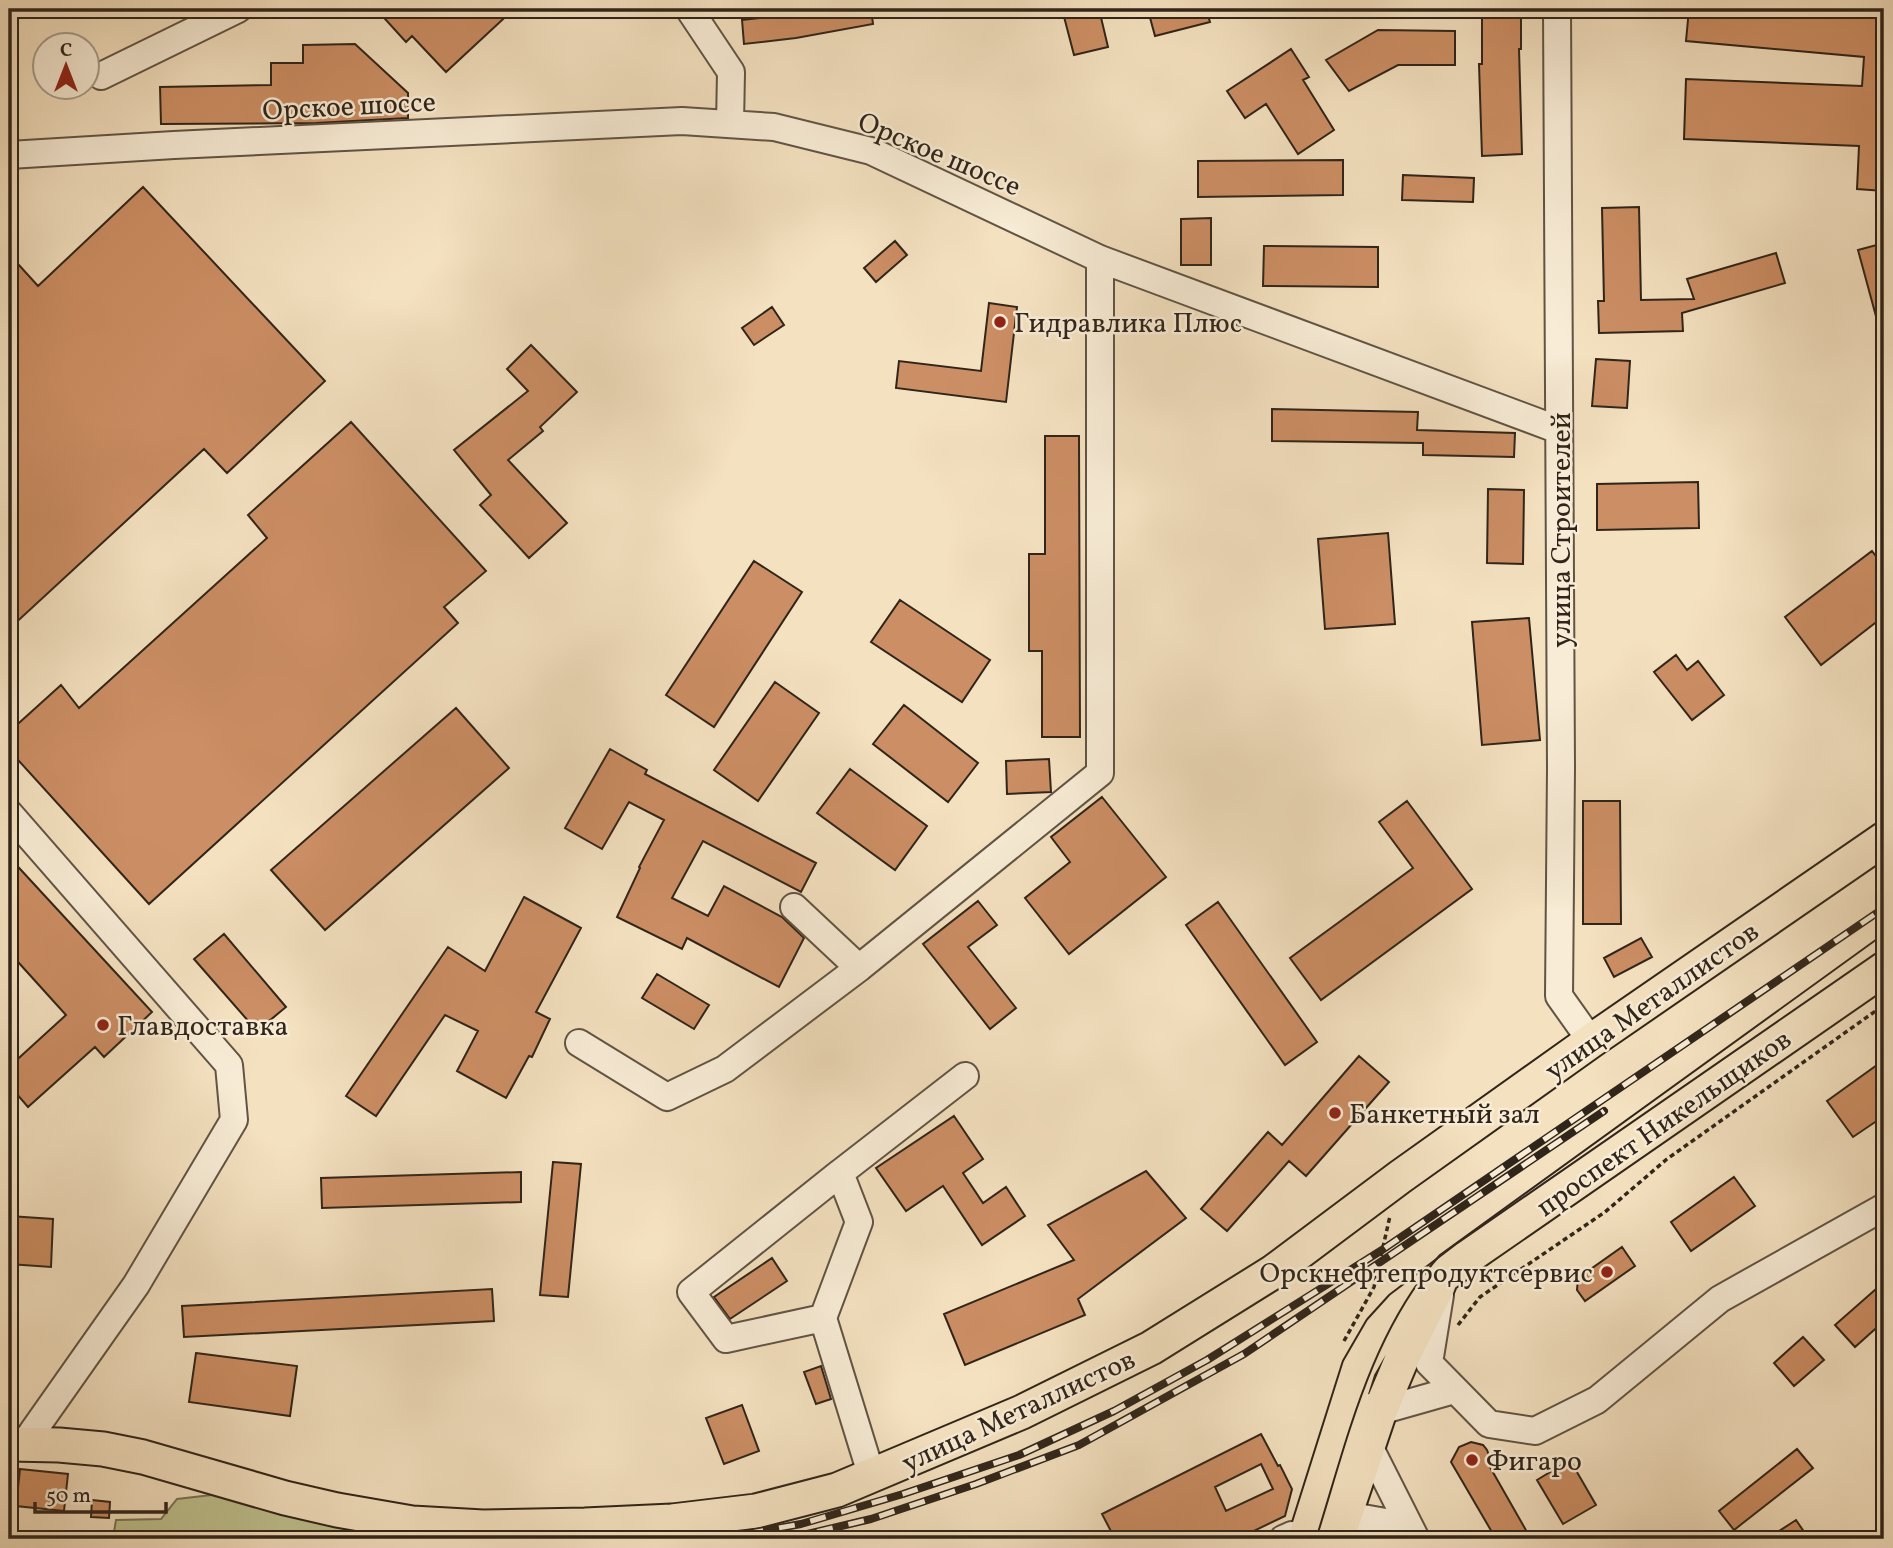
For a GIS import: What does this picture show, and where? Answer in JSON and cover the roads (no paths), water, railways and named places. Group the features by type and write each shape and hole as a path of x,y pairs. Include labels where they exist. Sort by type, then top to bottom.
{"main road":[{"name":"улица Металлистов","path":"17,1444 92,1448 143,1457 285,1498 337,1510 412,1523 483,1527 672,1521 756,1511 838,1490 1022,1412 1150,1348 1273,1272 1400,1177 1591,1041 1884,839"},
{"name":"проспект Никельщиков","path":"1443,1275 1884,969"},
{"path":"1316,1531 1338,1436 1359,1368 1381,1329 1401,1308 1443,1275"},
{"path":"1316,1531 1369,1446 1404,1353 1443,1275"}],"street":[{"path":"102,76 238,9"},
{"path":"689,9 731,72 730,124"},
{"name":"улица Строителей","path":"1557,9 1561,755 1559,996 1591,1041"},
{"name":"Орское шоссе","path":"9,155 668,122 774,127 871,151 1100,259 1559,430"},
{"path":"579,1043 667,1097 725,1069 859,968 1100,773 1100,259"},
{"path":"9,814 229,1065 234,1121 136,1285 17,1444"},
{"path":"794,907 859,968"},
{"path":"823,1318 726,1339 691,1292 965,1076"},
{"path":"840,1173 859,1222 823,1318 872,1476"},
{"path":"1443,1275 1429,1363 1489,1424 1535,1431 1597,1400 1720,1299 1884,1207"},
{"path":"1348,1402 1380,1411 1454,1390"},
{"path":"1316,1531 1412,1533 1369,1446 1338,1436"}],"tram line":[{"path":"1316,1539 1350,1427 1378,1354 1395,1319 1440,1255 1884,934"}],"railway":[{"path":"716,1539 801,1524 903,1494 1019,1455 1114,1411 1207,1360 1382,1250 1884,908"},
{"path":"786,1539 871,1519 976,1484 1079,1445 1244,1354 1604,1111"}],"place":[{"name":"Гидравлика Плюс","path":"1000,322"},
{"name":"Главдоставка","path":"103,1025"},
{"name":"Банкетный зал","path":"1335,1113"},
{"name":"Орскнефтепродуктсервис","path":"1607,1272"},
{"name":"Фигаро","path":"1472,1460"}]}
